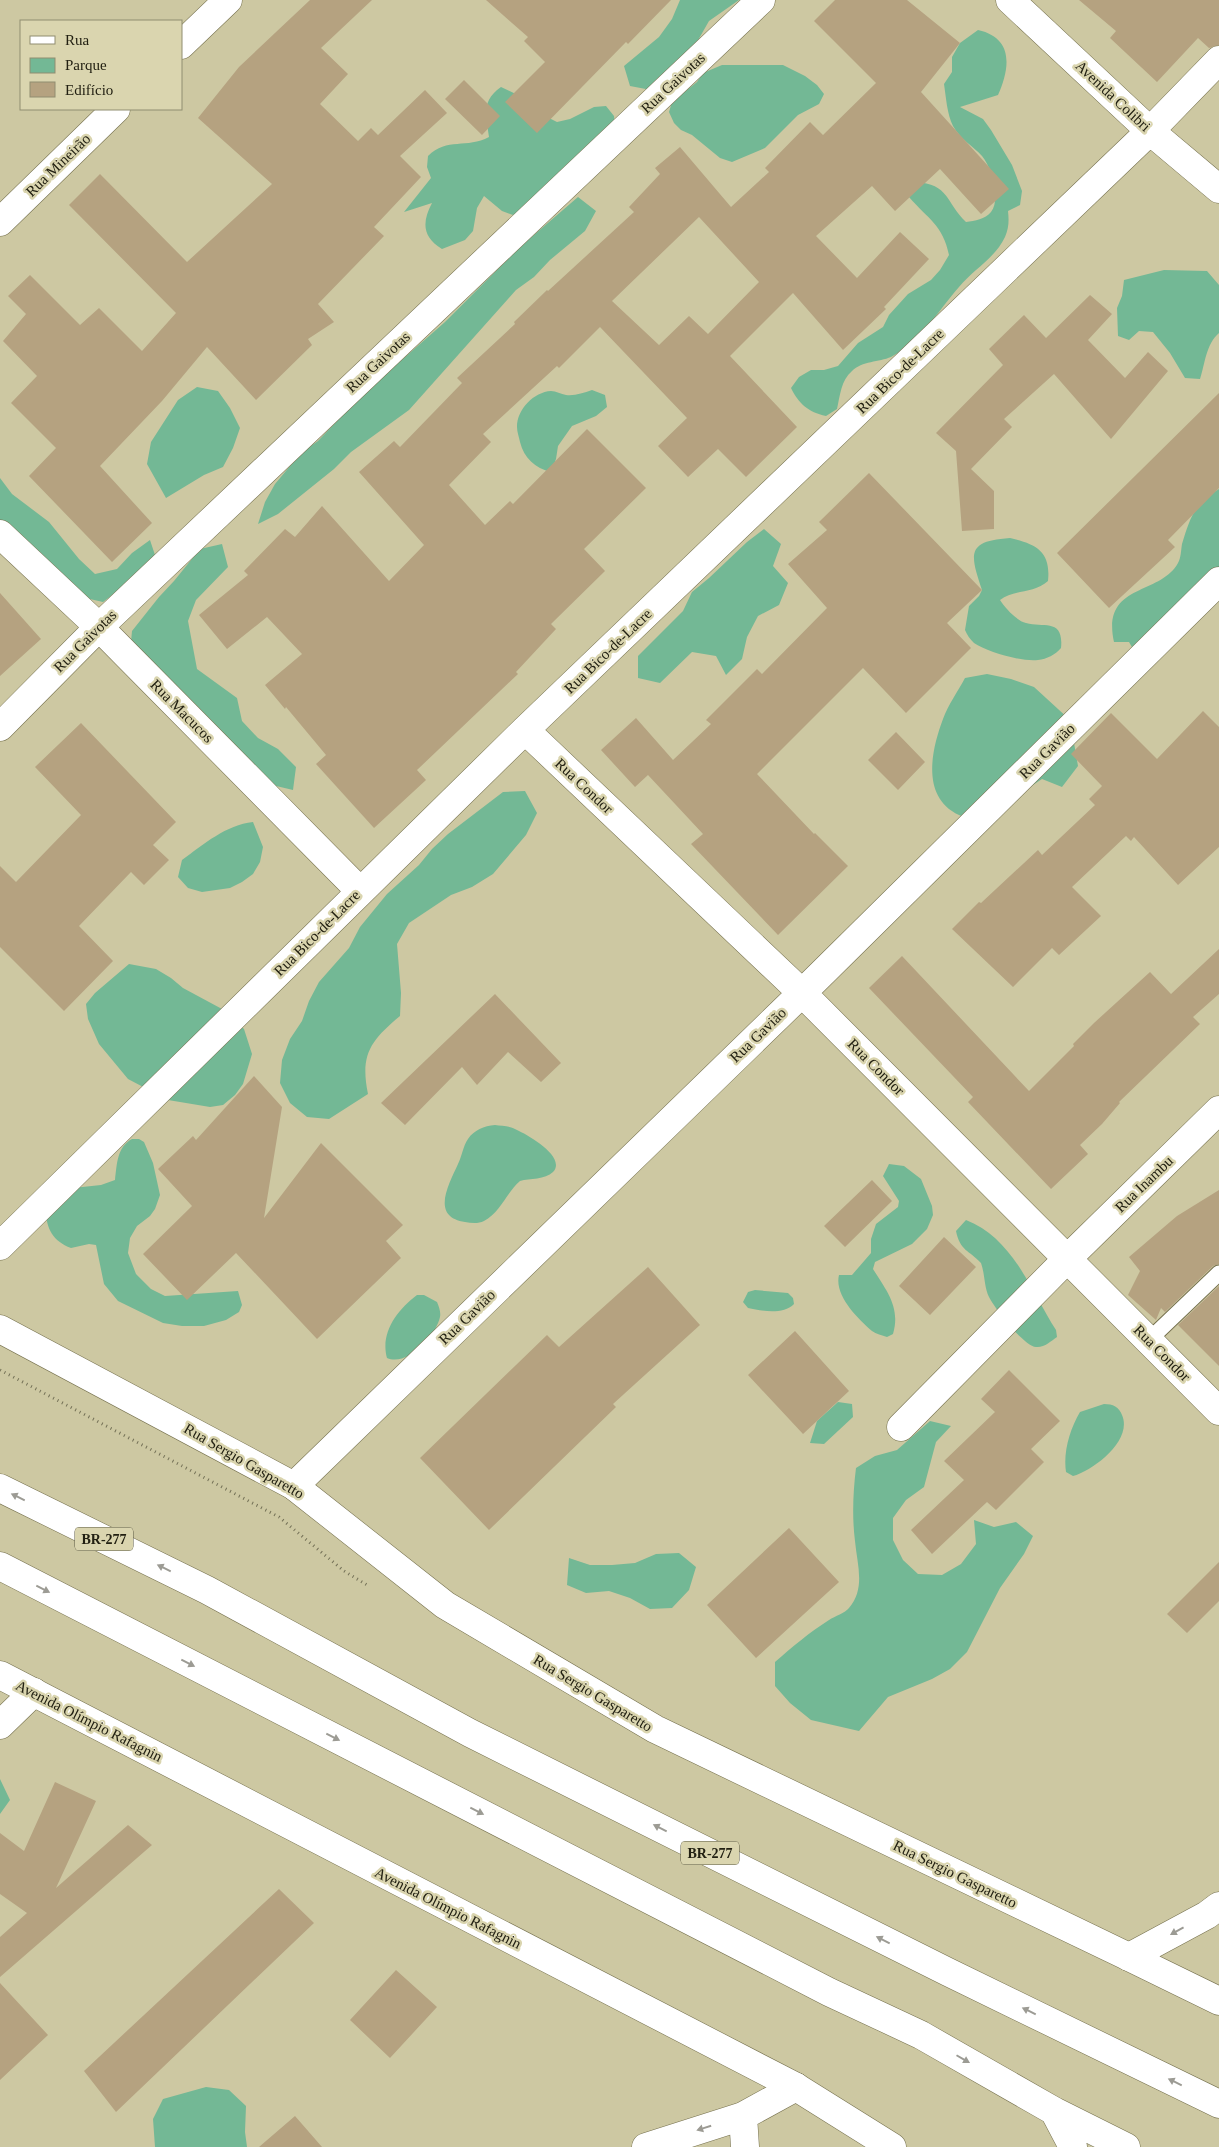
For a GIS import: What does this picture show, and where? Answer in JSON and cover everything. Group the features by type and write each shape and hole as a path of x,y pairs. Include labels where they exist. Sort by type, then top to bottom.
{"main road":[{"path":"182,44 228,0"},
{"name":"Rua Gaivotas","path":"0,727 99,627 760,0"},
{"name":"Avenida Colibri","path":"1010,0 1150,131 1219,189"},
{"name":"Rua Bico-de-Lacre","path":"0,1246 525,730 1150,131 1219,60"},
{"name":"Rua Mineirão","path":"0,222 115,110"},
{"name":"Rua Macucos","path":"0,534 99,627 360,891"},
{"name":"Rua Gavião","path":"294,1486 802,993 1219,581"},
{"name":"Rua Condor","path":"525,730 802,993 1219,1411"},
{"name":"Rua Inambu","path":"901,1427 1068,1258 1219,1110"},
{"name":"Rua Sergio Gasparetto","path":"0,1329 294,1486 445,1604 654,1729 1219,2000"},
{"name":"BR-277","path":"0,1488 208,1590 478,1737 939,1967 1219,2104"},
{"path":"0,1566 829,1992 921,2035 1054,2111 1126,2147"},
{"name":"Avenida Olímpio Rafagnin","path":"0,1675 796,2087 892,2147"},
{"path":"0,1725 34,1692"},
{"path":"1129,1957 1207,1915 1219,1906"},
{"path":"659,2146 743,2116 796,2087"},
{"path":"1054,2111 1073,2147"},
{"path":"743,2116 745,2147"}],"lane":[{"path":"1149,1340 1219,1273"}],"path":[{"path":"0,1370 279,1517 344,1571 369,1587"}],"green space":[{"path":"680,0 739,0 709,21 697,42 651,90 630,86 624,66 659,37 672,19"},
{"path":"978,30 990,34 1003,47 1006,55 1005,75 998,95 960,107 983,119 991,130 1012,165 1022,191 1020,205 1008,211 1006,234 996,251 951,296 911,343 891,357 866,363 852,371 843,384 837,409 826,416 809,410 797,399 791,388 799,377 811,370 824,370 838,366 858,343 883,327 889,315 908,294 931,280 949,255 939,229 909,197 915,182 926,183 941,190 966,222 986,216 994,206 994,184 989,168 982,156 963,139 953,126 948,111 944,84 952,72 952,57 960,43"},
{"path":"722,65 783,65 805,76 817,85 824,94 819,104 798,115 765,148 732,162 720,158 692,135 681,130 674,123 669,112 672,102 697,82 703,73"},
{"path":"501,87 522,97 537,112 557,122 570,119 594,107 606,106 614,116 615,129 535,203 513,215 502,211 484,196 477,208 473,231 465,240 442,249 427,234 425,223 432,203 404,212 431,178 427,167 428,156 442,147 473,142 489,137 486,109 490,98"},
{"path":"578,197 596,211 585,231 550,260 534,277 516,290 409,410 351,452 334,469 278,514 258,524 265,502 275,484 301,453 318,441 363,394 445,322 520,247"},
{"path":"1164,270 1207,271 1219,285 1219,333 1211,343 1200,379 1185,378 1170,353 1153,332 1139,331 1129,340 1118,336 1117,308 1122,296 1124,280"},
{"path":"197,387 218,391 230,408 240,428 233,448 223,467 204,475 166,498 147,464 151,442 178,400"},
{"path":"592,390 605,395 607,407 596,416 572,426 558,446 551,472 535,465 524,453 518,433 518,420 523,408 533,398 545,392 553,391 573,395"},
{"path":"0,478 12,494 49,522 79,559 95,574 117,569 132,553 150,540 157,561 103,602 81,597 0,528"},
{"path":"1219,489 1219,591 1136,654 1129,642 1114,642 1112,623 1116,609 1134,593 1159,581 1170,573 1179,561 1182,544 1194,512 1204,500"},
{"path":"764,529 781,544 773,566 788,583 779,605 758,616 747,637 742,659 726,675 716,656 692,652 660,683 638,678 638,656 683,611 692,592"},
{"path":"1010,538 1035,547 1044,556 1047,563 1048,581 1037,588 1011,594 1000,600 1012,614 1023,622 1056,628 1061,639 1061,648 1045,659 1014,658 996,653 974,643 965,630 969,606 982,590 975,567 975,552 985,542"},
{"path":"222,544 228,567 196,600 188,621 197,669 237,698 242,721 258,738 278,749 296,767 293,790 272,785 130,653 132,631 159,597 200,549"},
{"path":"987,674 1011,679 1034,687 1070,720 1078,766 1062,787 1042,779 982,819 961,816 947,807 939,797 934,785 932,772 935,745 950,703 965,678"},
{"path":"525,791 537,813 526,835 493,874 472,887 451,895 409,923 397,944 401,993 400,1016 381,1033 370,1050 365,1069 368,1094 329,1119 307,1117 290,1103 280,1083 282,1060 290,1039 302,1021 309,1001 319,982 349,948 360,927 387,894 419,865 448,834 503,792"},
{"path":"253,822 263,847 260,862 253,874 230,888 202,892 188,888 178,877 182,860 224,831"},
{"path":"129,964 156,969 183,988 222,1009 244,1029 252,1054 243,1084 235,1095 223,1105 210,1107 168,1100 128,1079 99,1044 88,1019 86,1004 95,993"},
{"path":"495,1125 515,1129 537,1142 551,1153 556,1166 550,1175 520,1181 495,1213 484,1221 472,1223 454,1219 448,1214 445,1207 445,1199 450,1181 465,1145 470,1136 476,1131 483,1127"},
{"path":"132,1139 139,1139 144,1142 153,1163 160,1195 155,1209 150,1216 137,1226 130,1238 128,1253 136,1274 151,1289 165,1296 238,1291 242,1305 239,1312 226,1320 204,1326 182,1326 163,1323 118,1301 104,1284 96,1245 89,1244 71,1248 59,1242 49,1229 46,1210 73,1188 101,1185 115,1180 117,1162 121,1151 127,1142"},
{"path":"889,1164 904,1166 921,1179 932,1206 933,1215 927,1229 912,1244 875,1262 873,1269 894,1307 895,1324 893,1334 887,1337 872,1331 860,1320 843,1298 838,1283 839,1275 852,1275 871,1253 871,1239 876,1224 898,1207 899,1201 883,1176"},
{"path":"966,1220 982,1228 1009,1252 1056,1330 1057,1337 1045,1345 1036,1347 1017,1334 1003,1318 987,1293 981,1263 960,1243 958,1238 956,1231"},
{"path":"755,1290 788,1293 793,1298 794,1304 778,1311 748,1308 743,1302 748,1292"},
{"path":"417,1295 424,1295 437,1302 440,1317 437,1325 427,1341 412,1354 395,1360 387,1358 385,1349 388,1331 397,1315"},
{"path":"838,1402 852,1404 853,1417 824,1444 810,1443 817,1421"},
{"path":"1104,1404 1115,1406 1121,1412 1124,1425 1122,1434 1110,1453 1101,1461 1082,1473 1073,1476 1066,1472 1065,1464 1066,1449 1073,1426 1080,1412"},
{"path":"930,1421 951,1426 936,1442 924,1487 906,1500 893,1518 893,1540 903,1560 918,1574 942,1575 961,1564 976,1544 974,1520 994,1527 1016,1522 1033,1536 1024,1554 1000,1588 967,1652 950,1669 932,1679 888,1697 859,1731 811,1720 790,1703 775,1686 775,1662 815,1630 847,1610 854,1600 859,1584 853,1523 856,1468 875,1456 897,1450"},
{"path":"679,1553 696,1567 689,1590 672,1608 650,1609 630,1598 609,1591 586,1593 567,1585 569,1558 590,1565 612,1565 635,1563 656,1554"},
{"path":"0,1779 10,1800 0,1814"},
{"path":"206,2087 229,2090 246,2106 245,2132 247,2147 155,2147 153,2119 163,2099"}],"building":[{"path":"310,0 372,0 321,48 348,74 320,104 358,141 371,128 378,135 425,90 447,113 400,156 421,177 374,227 384,236 318,304 334,322 308,339 312,345 256,400 207,347 162,401 100,466 152,523 112,562 29,476 56,448 11,403 37,376 3,341 26,314 8,296 30,275 80,325 99,308 142,351 176,313 69,205 100,174 187,262 272,184 198,118 239,67"},
{"path":"486,0 671,0 628,44 626,42 537,133 505,102 545,62 524,41 528,37"},
{"path":"835,0 907,0 960,43 921,92 1009,189 981,214 940,169 895,211 872,186 816,236 857,278 900,232 929,259 884,307 886,309 843,350 793,293 730,356 797,427 746,477 718,449 688,477 658,446 687,418 600,327 559,368 557,366 483,434 491,442 449,485 485,525 510,501 513,504 587,429 646,488 584,549 605,571 551,624 556,629 516,672 518,674 417,770 426,780 374,828 316,764 326,755 265,685 302,654 267,617 227,649 199,615 248,575 244,571 285,529 295,537 322,506 389,581 424,545 359,472 394,441 400,447 462,383 457,378 515,324 514,322 547,290 634,212 629,207 660,174 655,168 680,147 731,207 769,172 765,168 810,122 823,135 876,83 814,21","holes":["699,217 759,282 708,334 689,316 659,345 612,301"]},
{"path":"1079,0 1219,0 1219,45 1209,48 1198,38 1157,82 1110,38 1116,31"},
{"path":"464,80 500,116 482,135 445,99"},
{"path":"1090,295 1112,314 1088,340 1125,378 1148,352 1168,371 1111,439 1054,374 1004,419 1012,427 971,469 994,491 994,529 962,531 956,451 936,433 1003,365 989,349 1024,315 1046,338"},
{"path":"1219,393 1219,488 1168,540 1175,547 1109,608 1057,553"},
{"path":"869,473 982,590 947,623 971,648 906,713 863,668 757,774 814,834 848,866 778,935 691,844 703,834 648,775 635,787 601,750 636,718 673,760 711,724 706,720 757,669 762,674 827,608 788,564 827,530 819,522"},
{"path":"0,593 41,639 0,676"},
{"path":"1203,711 1219,727 1219,847 1178,885 1134,837 1131,841 1126,836 1072,887 1101,916 1059,955 1052,948 1013,987 952,929 979,902 981,903 1038,850 1042,855 1095,805 1089,799 1102,786 1071,754 1111,713 1157,759"},
{"path":"81,723 176,822 153,845 169,860 144,885 131,872 79,926 113,961 64,1011 0,947 0,866 16,882 81,815 35,767"},
{"path":"896,732 925,762 898,790 868,760"},
{"path":"1219,949 1219,994 1193,1017 1200,1024 1119,1102 1102,1124 1080,1145 1088,1154 1051,1189 968,1102 973,1097 869,988 902,956 1029,1091 1094,1023 1150,972 1171,994"},
{"path":"495,994 561,1063 541,1082 508,1052 477,1085 462,1067 405,1125 381,1103"},
{"path":"254,1076 282,1107 264,1218 321,1143 403,1225 386,1241 401,1258 317,1339 236,1253 187,1300 143,1254 192,1206 158,1169 193,1136 196,1140"},
{"path":"872,1180 892,1201 845,1247 824,1226"},
{"path":"1219,1190 1219,1264 1213,1266 1165,1312 1161,1308 1156,1320 1128,1295 1140,1271 1129,1257 1177,1216"},
{"path":"944,1237 976,1267 930,1315 899,1286"},
{"path":"648,1267 700,1325 613,1404 616,1407 489,1530 420,1458 547,1335 559,1347"},
{"path":"1219,1286 1219,1366 1178,1325"},
{"path":"795,1331 849,1391 803,1434 748,1375"},
{"path":"1009,1370 1060,1421 1031,1449 1044,1462 996,1510 987,1502 932,1554 911,1530 964,1480 944,1461 995,1412 981,1399"},
{"path":"789,1528 839,1582 756,1658 707,1605"},
{"path":"1219,1562 1219,1601 1187,1633 1167,1614"},
{"path":"55,1782 96,1801 56,1888 128,1825 152,1845 0,1977 0,1937 27,1913 0,1894 0,1833 24,1851"},
{"path":"279,1889 314,1923 116,2112 84,2071"},
{"path":"396,1970 437,2007 390,2058 350,2020"},
{"path":"0,1983 48,2035 0,2080"},
{"path":"295,2116 322,2147 259,2147"}]}
